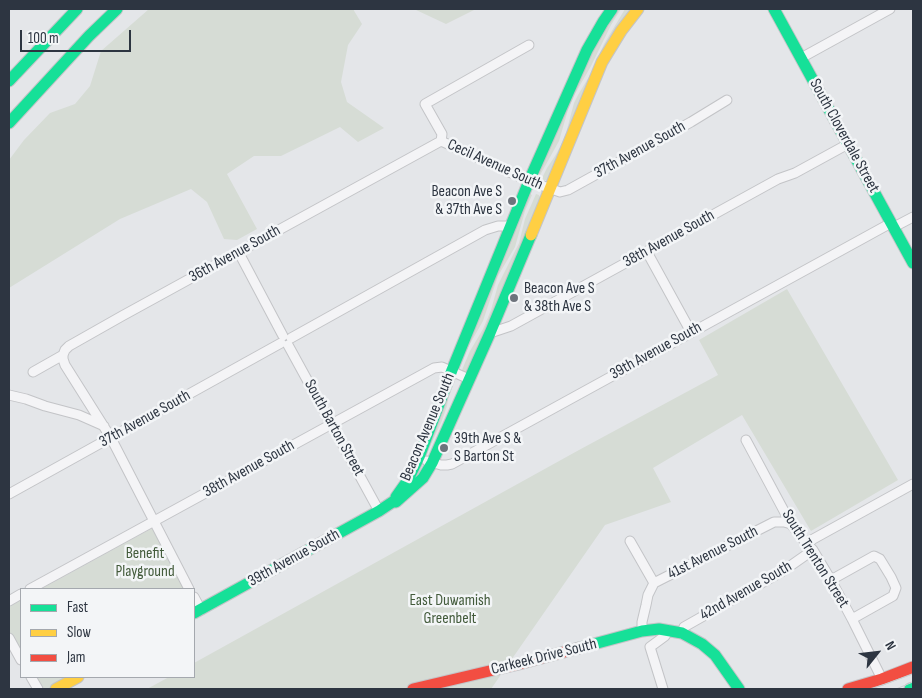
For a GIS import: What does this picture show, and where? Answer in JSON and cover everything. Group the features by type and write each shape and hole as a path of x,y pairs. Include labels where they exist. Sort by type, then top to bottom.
{"main road":[{"path":"9,82 77,9"},
{"path":"9,123 89,36 117,9"},
{"name":"Beacon Avenue South","path":"394,501 408,480 419,457 529,180 587,50 612,9"},
{"name":"Beacon Avenue South","path":"394,501 396,502 418,484 432,463 490,333 602,62 621,31 638,9"},
{"name":"South Cloverdale Street","path":"774,9 913,263"},
{"name":"39th Avenue South","path":"197,612 394,501"},
{"name":"Carkeek Drive South","path":"413,689 642,631 659,629 676,632"},
{"path":"676,632 702,644 708,649 739,689"},
{"path":"848,689 913,667"},
{"path":"56,689 76,678"}],"street":[{"path":"801,58 890,9"},
{"path":"441,140 442,134 425,104 529,45"},
{"name":"37th Avenue South","path":"550,189 560,192 568,190 727,100"},
{"name":"Cecil Avenue South","path":"441,140 550,189"},
{"name":"36th Avenue South","path":"33,372 63,355 69,346 441,140"},
{"name":"38th Avenue South","path":"490,333 511,326 778,179 795,173 848,144"},
{"name":"39th Avenue South","path":"419,457 432,463 452,464 691,332 893,225 913,217"},
{"name":"37th Avenue South","path":"9,494 485,230 498,226 511,226"},
{"name":"South Barton Street","path":"239,252 379,510"},
{"path":"647,252 691,332"},
{"path":"63,355 65,365 111,438 188,588"},
{"name":"38th Avenue South","path":"32,588 434,368 442,367 452,370 470,379"},
{"path":"9,395 79,415 104,426"},
{"name":"South Trenton Street","path":"746,440 792,524 806,543 814,550 882,679"},
{"path":"806,543 913,484"},
{"name":"41st Avenue South","path":"642,631 648,595 654,583 774,522 792,524"},
{"path":"630,541 654,583"},
{"name":"42nd Avenue South","path":"664,689 650,647 665,636 676,632 784,571 814,550"},
{"path":"831,580 874,556 880,559 894,583 896,588 893,596 852,619"},
{"path":"9,601 20,595"},
{"path":"9,638 20,658"},
{"path":"32,678 38,689"}],"green space":[{"path":"149,9 353,9 362,24 348,45 341,82 347,102 384,128 358,142 340,127 281,156 254,156 227,174 257,229 237,240 224,239 207,202 191,189 120,219 9,288 9,160 24,140 50,113 75,104 90,86 101,51"},
{"path":"414,9 476,9 446,24"},
{"path":"617,9 621,9 575,94 559,141 539,177 538,175 581,72"},
{"path":"625,9 632,9 547,180 543,180 542,178 566,133 574,103 590,75 604,44"},
{"path":"530,194 532,195 525,211 515,247 498,276 483,321 467,349"},
{"path":"536,194 541,199 466,373 463,372 462,370 470,351 483,329 491,310 498,285 519,243 525,219"},
{"name":"East Duwamish Greenbelt","path":"787,289 898,480 811,531 742,415 653,468 671,502 605,525 491,689 147,689 167,678 195,678 195,662 718,375 699,340"},
{"path":"450,390 441,423 429,448"},
{"name":"Benefit Playground","path":"156,526 187,588 43,588"},
{"path":"20,601 20,659 9,638 9,607"},
{"path":"31,678 79,678 58,689 37,689"}],"tram line":[{"path":"871,689 913,674"},
{"path":"896,689 913,682"}],"traffic: fast":[{"path":"9,81 77,9"},
{"path":"9,123 89,36 117,9"},
{"path":"396,497 408,480 419,457 452,370 529,181 587,50 612,9"},
{"path":"774,9 913,263"},
{"path":"195,612 394,501 396,502 423,478 432,463 490,333 531,235"},
{"path":"579,648 642,631 659,629 682,633 702,644 715,655 739,689"}],"traffic: slow":[{"path":"531,235 602,62 621,31 638,9"},
{"path":"56,689 76,678"}],"traffic: jam":[{"path":"413,689 579,648"},
{"path":"848,689 913,667"}],"place":[{"name":"Beacon Ave S & 37th Ave S","path":"512,201"},
{"name":"Beacon Ave S & 38th Ave S","path":"514,298"},
{"name":"39th Ave S & S Barton St","path":"444,448"}]}
